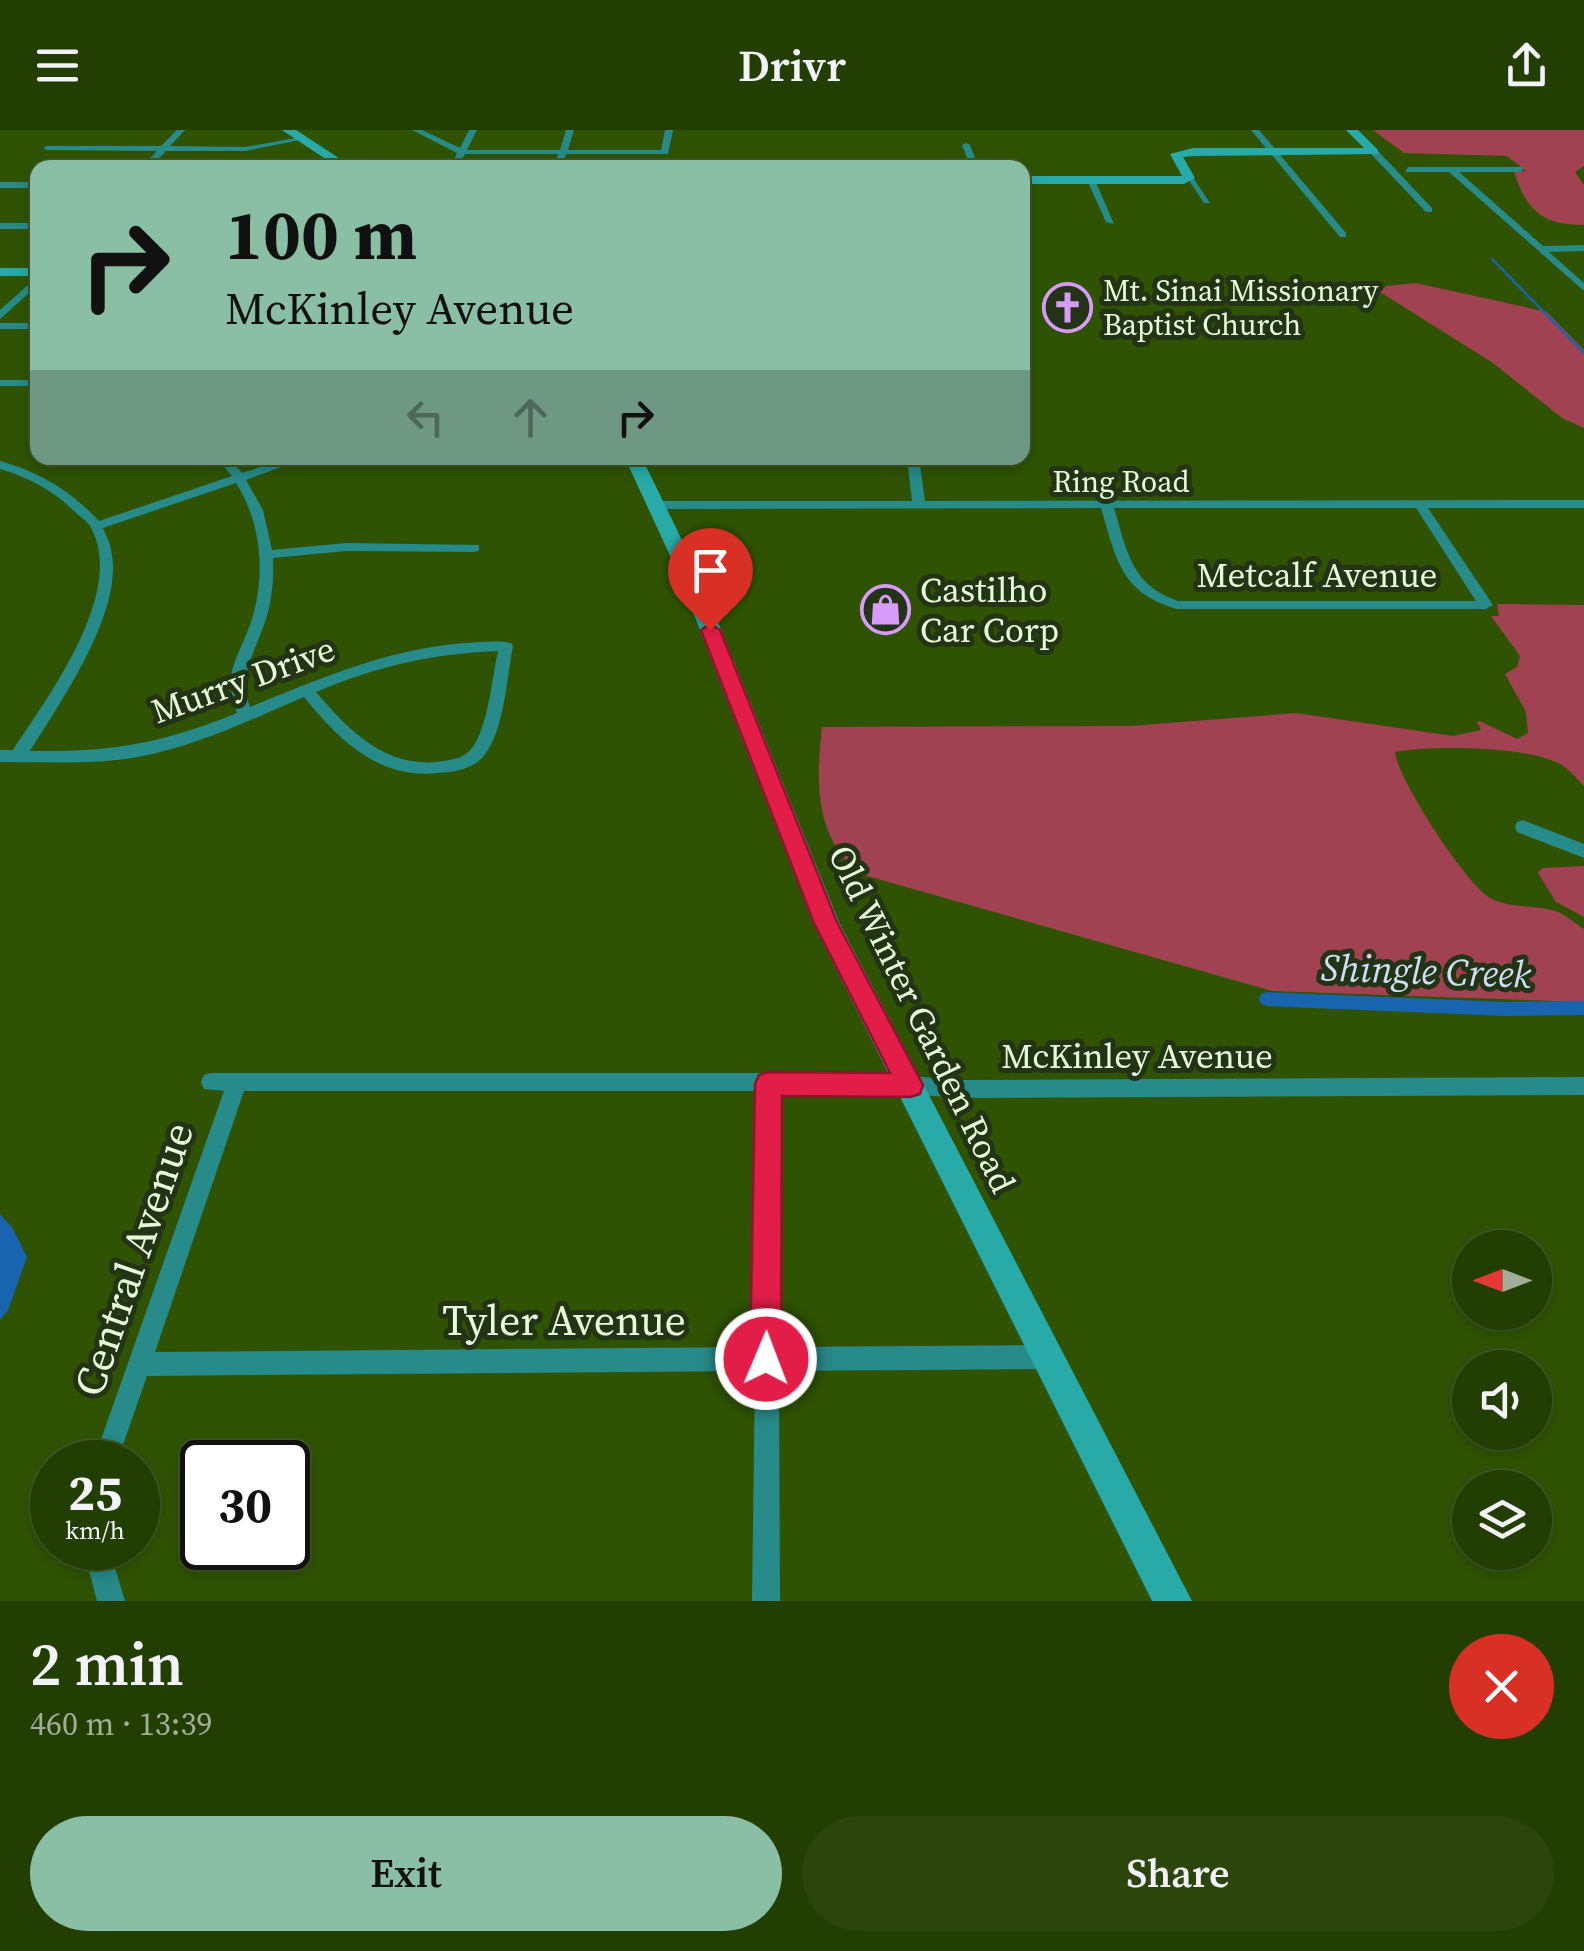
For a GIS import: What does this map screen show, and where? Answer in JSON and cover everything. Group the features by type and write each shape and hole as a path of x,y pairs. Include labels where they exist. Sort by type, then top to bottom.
{"main road":[{"path":"1352,130 1374,152"},
{"path":"298,133 337,160"},
{"path":"1030,180 1182,179 1176,154 1192,152 1374,152"},
{"path":"0,272 30,275"},
{"name":"Old Winter Garden Road","path":"637,465 657,505 826,923 1173,1601"}],"street":[{"path":"153,160 182,130"},
{"path":"416,130 462,152 666,152 669,130"},
{"path":"458,160 473,130"},
{"path":"560,160 570,130"},
{"path":"1255,130 1344,235"},
{"path":"47,148 245,149 298,133"},
{"path":"966,146 972,160"},
{"path":"1374,152 1429,210"},
{"path":"1408,170 1521,169"},
{"path":"1452,170 1584,288"},
{"path":"1182,179 1207,201"},
{"path":"1091,180 1112,222"},
{"path":"0,185 30,185"},
{"path":"0,226 30,226"},
{"path":"1541,248 1584,248"},
{"path":"0,316 30,284"},
{"path":"0,326 30,326"},
{"path":"0,384 30,384"},
{"path":"0,465 44,480 96,526 103,552 105,586 95,624 18,756"},
{"path":"230,465 262,518 268,554 261,612 237,686 246,717"},
{"path":"96,526 274,465"},
{"path":"914,465 919,506"},
{"name":"Ring Road","path":"657,505 1584,504"},
{"name":"Metcalf Avenue","path":"1106,506 1131,578 1150,596 1178,605 1486,605 1420,505"},
{"path":"268,554 346,547 474,548"},
{"name":"Murry Drive","path":"0,756 79,758 157,747 246,717 363,667 445,649 506,646 482,748 461,764 435,770 404,767 373,756 343,735 308,692"},
{"path":"1522,828 1584,851"},
{"name":"McKinley Avenue","path":"210,1082 910,1085 960,1090 1584,1086"},
{"name":"Central Avenue","path":"112,1440 237,1082"},
{"path":"766,1601 768,1084"},
{"name":"Tyler Avenue","path":"140,1364 1048,1357"},
{"path":"102,1570 111,1601"}],"shaded area":[{"path":"1373,130 1584,130 1584,166 1575,172 1584,185 1584,225 1557,222 1538,213 1525,197 1514,172 1526,171 1507,156 1404,153"},
{"path":"1416,283 1547,312 1584,350 1584,428 1562,418 1493,363 1380,292 1386,286"},
{"path":"1497,604 1584,605 1584,786 1560,764 1503,750 1432,748 1395,752 1419,806 1479,888 1498,901 1558,912 1584,929 1584,1002 1272,991 860,874 845,859 826,825 819,787 822,727 1130,726 1296,713 1453,736 1481,730 1477,722 1480,721 1517,739 1528,733 1526,712 1505,674 1517,667 1520,656 1491,616 1499,616"},
{"path":"1584,866 1584,917 1556,902 1538,873 1542,868"}],"water":[{"path":"0,1214 12,1227 27,1257 8,1310 0,1320"}],"waterway":[{"path":"1492,259 1584,353"},
{"name":"Shingle Creek","path":"1267,999 1506,1009 1584,1008"}],"place":[{"name":"Mt. Sinai Missionary Baptist Church","path":"1068,307"},
{"name":"Castilho Car Corp","path":"885,610"}],"route":[{"path":"710,630 826,923 910,1085 768,1084 766,1359"}]}
